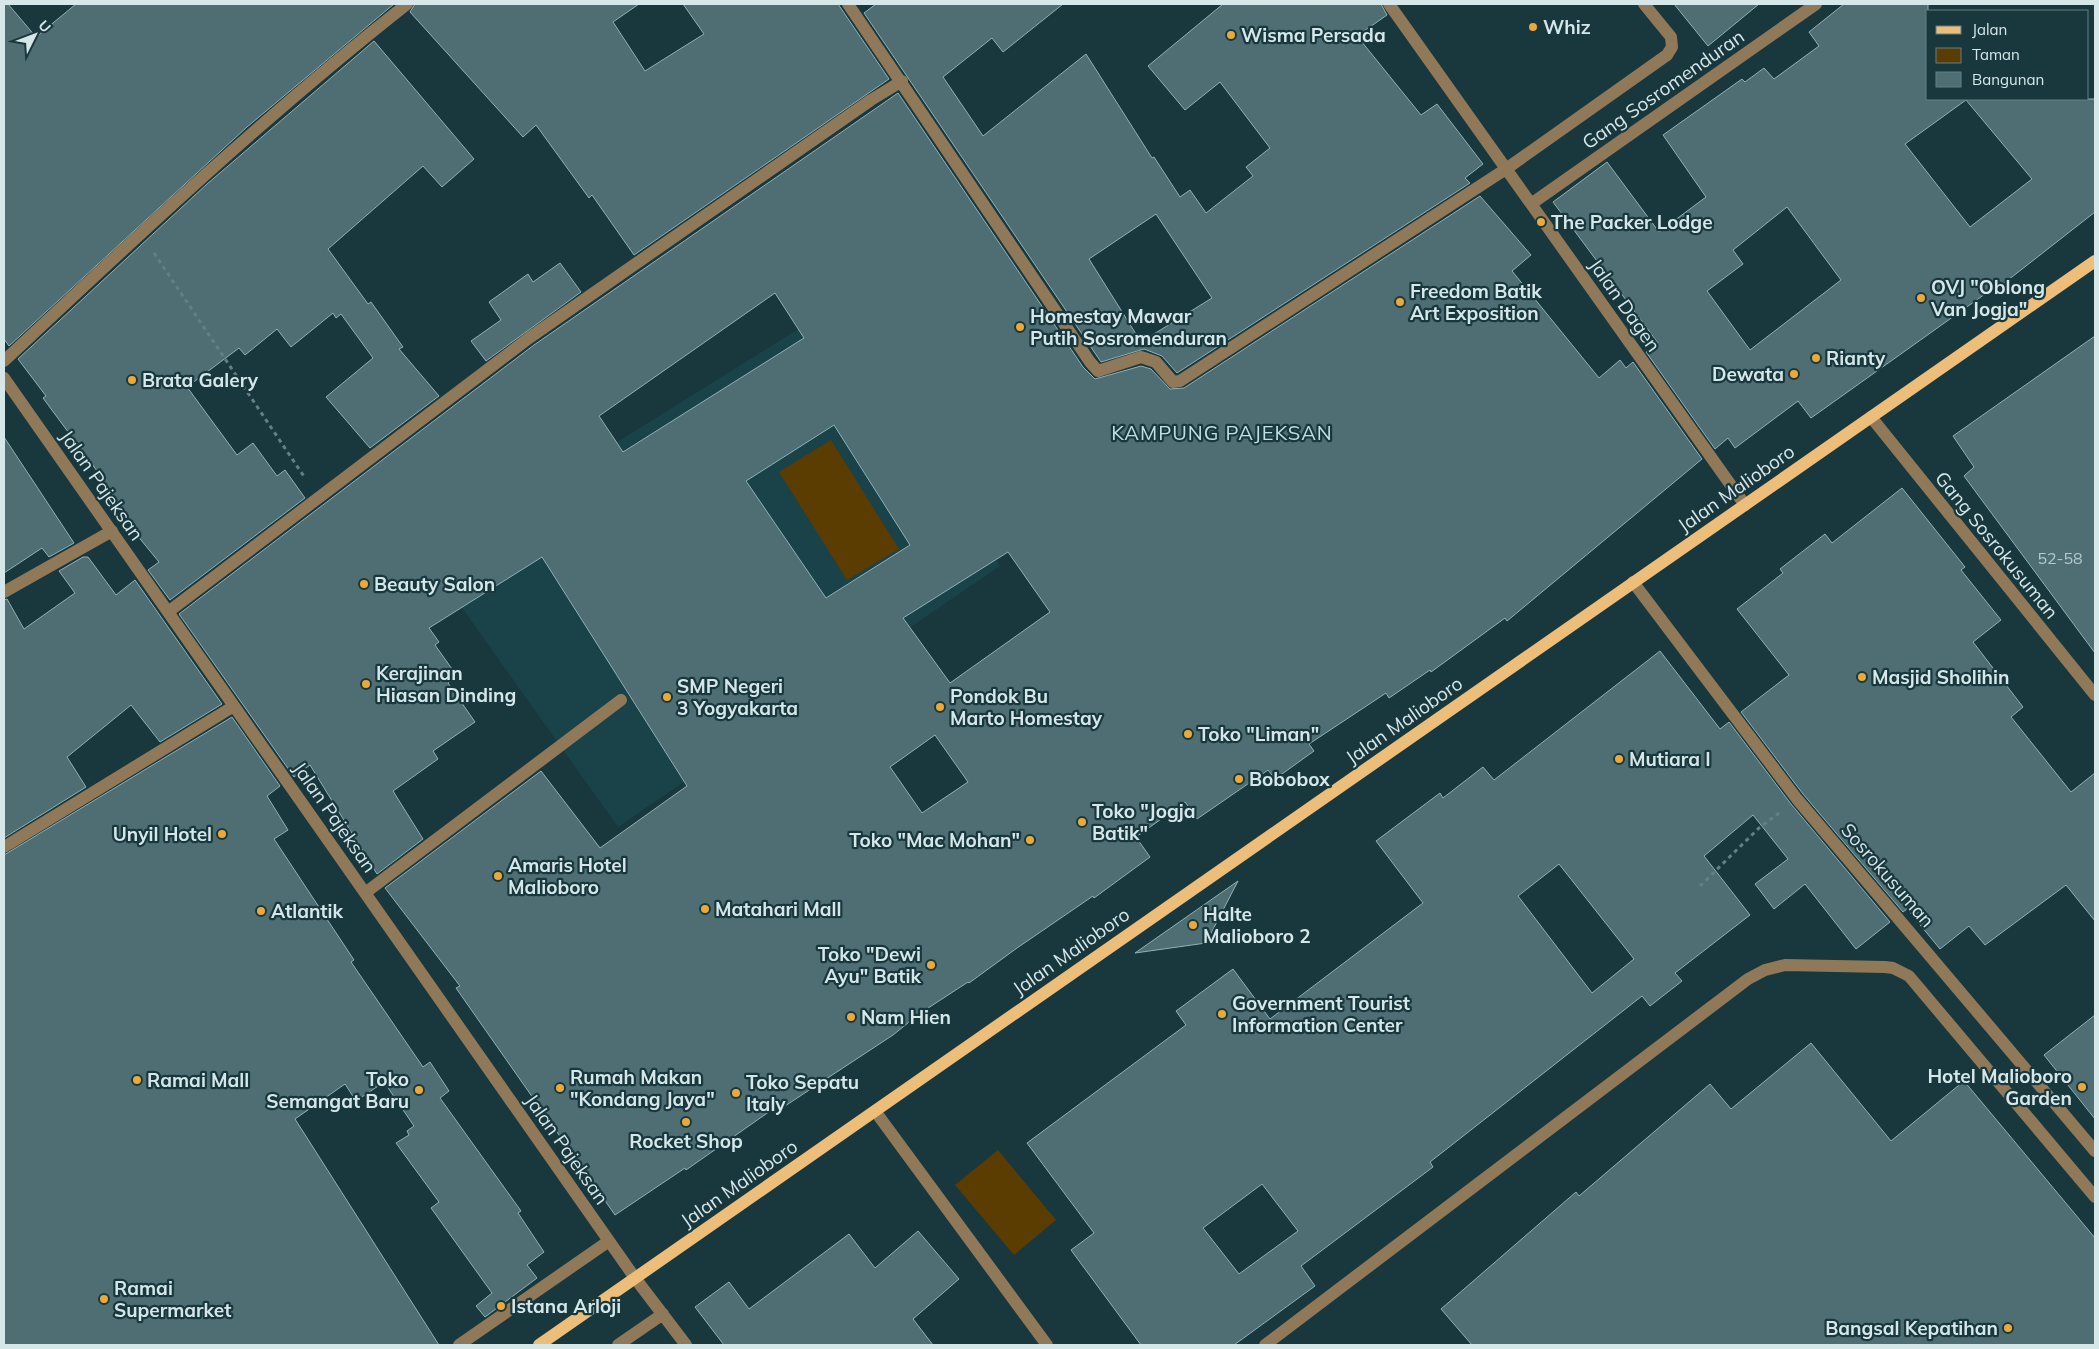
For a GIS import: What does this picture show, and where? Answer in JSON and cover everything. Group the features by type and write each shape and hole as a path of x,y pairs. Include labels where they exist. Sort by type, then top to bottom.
{"main road":[{"name":"Jalan Malioboro","path":"539,1345 2095,261"}],"street":[{"path":"4,361 329,65 407,4"},
{"path":"848,4 1098,371 1141,357 1156,362 1173,382 1180,381 1506,169 1667,55 1672,48 1671,37 1644,4"},
{"name":"Jalan Dagen","path":"1389,4 1745,505"},
{"name":"Gang Sosromenduran","path":"1531,204 1816,4"},
{"path":"168,612 530,338 871,100 902,81"},
{"name":"Jalan Pajeksan","path":"5,381 635,1278 686,1345"},
{"name":"Gang Sosrokusuman","path":"1870,418 2095,695"},
{"path":"4,592 112,531"},
{"name":"Sosrokusuman","path":"1633,582 1797,799 2095,1151"},
{"path":"365,892 621,700"},
{"path":"4,847 234,706"},
{"path":"1265,1345 1748,979 1774,967 1885,966 1909,976 2095,1197"},
{"path":"875,1111 1047,1345"},
{"path":"459,1345 609,1241"},
{"path":"618,1345 663,1314"}],"path":[{"path":"142,234 318,498"},
{"path":"1700,886 1759,828 1797,799"}],"shaded area":[{"name":"SMP Negeri 3 Yogyakarta","path":"829,310 1000,566 618,827 428,560"}],"green space":[{"path":"831,440 899,549 847,580 779,472"},
{"path":"998,1150 1056,1220 1014,1255 955,1185"}],"building":[{"path":"4,4 8,4 36,37 76,4 394,4 247,127 9,346 4,339"},
{"path":"415,4 639,4 613,22 645,71 704,34 683,4 838,4 889,79 634,255 592,195 589,198 536,125 523,137 410,12"},
{"path":"876,4 1063,4 1003,52 992,38 943,77 983,136 1086,54 1152,158 1154,157 1180,197 1190,190 1206,213 1253,176 1246,167 1270,148 1220,82 1185,110 1148,66 1223,4 1381,4 1387,15 1357,36 1421,115 1437,104 1483,164 1465,178 1470,183 1177,373 1162,356 1144,349 1101,362 864,13","holes":["1156,214 1212,298 1141,342 1089,259"]},
{"path":"1674,4 1759,4 1708,46"},
{"path":"1844,4 1928,4 1928,10 1926,10 1926,100 2095,99 2095,212 1994,291 1992,289 1811,418 1798,401 1735,448 1728,438 1715,449 1646,352 1658,343 1553,202 1607,162 1659,232 1706,197 1663,135 1742,79 1745,82 1764,68 1774,79 1819,46 1809,32","holes":["1966,100 2032,179 1970,227 1905,144","1787,207 1841,280 1750,350 1707,291 1743,264 1733,250"]},
{"path":"374,41 474,159 442,187 423,166 328,249 368,304 371,302 403,347 399,349 439,396 370,448 326,397 373,358 341,314 336,318 333,313 291,347 277,329 245,355 239,348 187,387 237,455 253,443 277,476 285,470 305,498 170,600 148,570 159,562 132,529 134,527 95,473 97,471 43,398 46,396 18,359 207,184"},
{"path":"898,93 1083,367 1095,379 1141,366 1151,369 1170,389 1184,388 1480,196 1531,255 1512,271 1599,378 1620,360 1626,368 1633,362 1702,459 1507,621 1505,618 1431,672 1430,670 1389,698 1386,693 1309,744 1314,751 1275,779 1268,770 1197,819 1185,802 1136,837 1150,857 1094,898 1093,896 969,983 919,1014 893,1035 785,1106 783,1102 686,1170 685,1168 615,1215 456,988 460,986 385,888 541,771 600,848 687,786 542,557 429,628 439,642 435,645 457,676 448,683 475,722 433,751 438,759 393,791 423,839 377,874 310,765 294,777 179,614 534,345","holes":["775,293 804,338 623,452 599,416","834,425 910,545 826,598 746,481","1008,552 1050,612 950,683 903,618","935,735 968,782 922,813 890,767"]},
{"path":"560,263 581,292 486,361 471,341 501,320 489,302 528,274 533,282"},
{"path":"2095,336 2095,653 1964,476 1974,467 1953,436"},
{"path":"4,437 74,543 49,557 42,548 4,573"},
{"path":"1902,488 1965,567 1961,570 2001,620 1973,642 2023,707 2011,717 2071,792 2095,773 2095,921 2066,885 1985,945 1969,926 1940,949 1907,909 1903,912 1803,794 1741,712 1789,675 1737,609 1783,573 1780,569 1825,534 1832,543"},
{"path":"83,557 88,557 116,595 135,580 222,704 160,742 131,705 67,757 86,787 4,838 4,600 7,599 24,629 75,593 59,571"},
{"path":"1660,651 1720,729 1729,722 1791,804 1890,922 1856,949 1805,884 1774,909 1755,884 1788,859 1753,815 1704,856 1750,915 1675,973 1682,981 1650,1006 1642,996 1430,1162 1433,1167 1301,1266 1315,1286 1234,1345 1141,1345 1071,1250 1094,1233 1027,1143 1186,1025 1176,1011 1233,969 1270,1019 1423,903 1376,841 1440,793 1443,798 1483,767 1494,780","holes":["1559,864 1634,959 1592,993 1518,896","1262,1184 1298,1231 1239,1274 1203,1228"]},
{"name":"Ramai Mall","path":"232,717 280,786 267,796 288,830 274,839 354,960 351,962 423,1067 430,1062 449,1091 440,1098 521,1211 518,1213 544,1252 527,1265 537,1278 485,1317 476,1306 492,1293 431,1208 439,1202 396,1143 409,1135 407,1131 414,1126 384,1082 356,1101 345,1084 295,1119 439,1345 4,1345 4,855"},
{"path":"1238,881 1206,943 1135,953"},
{"name":"Hotel Malioboro Garden","path":"2095,1015 2095,1119 2044,1055"},
{"path":"1811,1043 1891,1141 1964,1081 2095,1238 2095,1345 1472,1345 1441,1309 1576,1192 1579,1196 1710,1084 1731,1109"},
{"path":"918,1231 959,1279 913,1319 933,1345 724,1345 695,1307 729,1282 749,1309 849,1234 875,1268"}],"place":[{"name":"Whiz","path":"1533,27"},
{"name":"Wisma Persada","path":"1231,35"},
{"name":"The Packer Lodge","path":"1541,222"},
{"name":"OVJ \"Oblong Van Jogja\"","path":"1921,298"},
{"name":"Freedom Batik Art Exposition","path":"1400,302"},
{"name":"Homestay Mawar Putih Sosromenduran","path":"1020,327"},
{"name":"Rianty","path":"1816,358"},
{"name":"Dewata","path":"1794,374"},
{"name":"Brata Galery","path":"132,380"},
{"name":"Beauty Salon","path":"364,584"},
{"name":"Masjid Sholihin","path":"1862,677"},
{"name":"Kerajinan Hiasan Dinding","path":"366,684"},
{"name":"SMP Negeri 3 Yogyakarta","path":"667,697"},
{"name":"Pondok Bu Marto Homestay","path":"940,707"},
{"name":"Toko \"Liman\"","path":"1188,734"},
{"name":"Mutiara I","path":"1619,759"},
{"name":"Bobobox","path":"1239,779"},
{"name":"Toko \"Jogja Batik\"","path":"1082,822"},
{"name":"Unyil Hotel","path":"222,834"},
{"name":"Toko \"Mac Mohan\"","path":"1030,840"},
{"name":"Amaris Hotel Malioboro","path":"498,876"},
{"name":"Matahari Mall","path":"705,909"},
{"name":"Atlantik","path":"261,911"},
{"name":"Halte Malioboro 2","path":"1193,925"},
{"name":"Toko \"Dewi Ayu\" Batik","path":"931,965"},
{"name":"Government Tourist Information Center","path":"1222,1014"},
{"name":"Nam Hien","path":"851,1017"},
{"name":"Ramai Mall","path":"137,1080"},
{"name":"Hotel Malioboro Garden","path":"2082,1087"},
{"name":"Rumah Makan \"Kondang Jaya\"","path":"560,1088"},
{"name":"Toko Semangat Baru","path":"419,1090"},
{"name":"Toko Sepatu Italy","path":"736,1093"},
{"name":"Rocket Shop","path":"686,1122"},
{"name":"Ramai Supermarket","path":"104,1299"},
{"name":"Istana Arloji","path":"501,1306"},
{"name":"Bangsal Kepatihan","path":"2008,1328"}],"district":[{"name":"KAMPUNG PAJEKSAN","path":"1222,432"}]}
